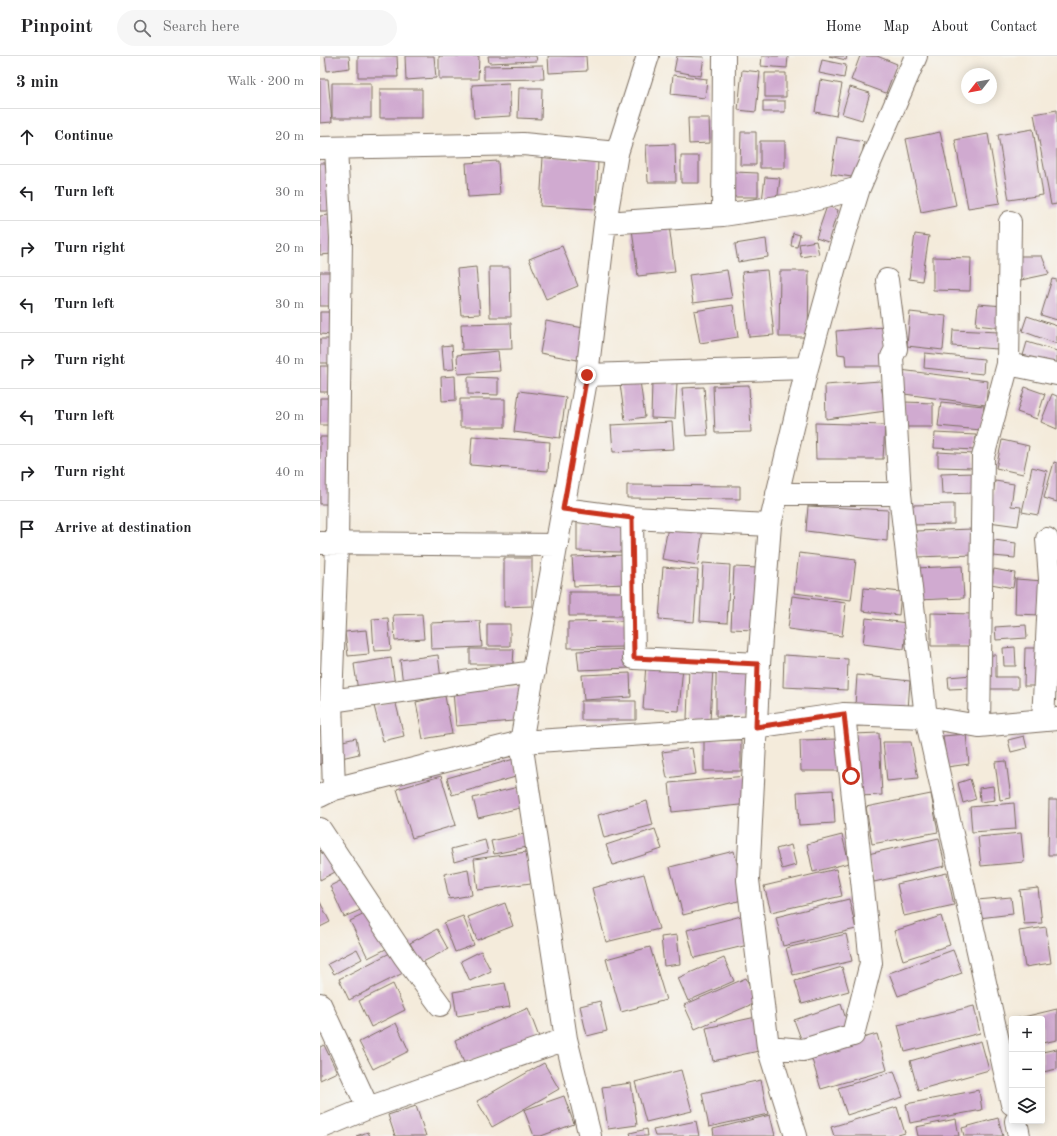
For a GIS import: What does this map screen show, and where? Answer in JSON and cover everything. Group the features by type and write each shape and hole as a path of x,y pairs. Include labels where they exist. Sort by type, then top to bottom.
{"street":[{"path":"590,1136 566,1039 522,742 587,375 605,223 616,153 648,56"},
{"path":"723,215 724,56"},
{"path":"796,1136 768,1047 748,880 758,664 770,525 807,368 837,259 859,188 916,56"},
{"path":"616,153 523,144 328,148 341,238 329,543 331,701 327,793 522,742 756,727 844,714 926,717 979,726 1050,720 1054,579 1047,539"},
{"path":"605,223 723,215 798,204 859,188"},
{"path":"979,726 983,457 1008,364 1010,222"},
{"path":"887,280 896,348 892,357 900,494 926,717 1009,1090"},
{"path":"1008,364 1057,374"},
{"path":"587,375 807,368"},
{"path":"777,494 900,494"},
{"path":"563,509 632,518 770,525"},
{"path":"632,518 634,658 758,664"},
{"path":"329,543 557,546"},
{"path":"331,701 534,672"},
{"path":"768,1047 803,1050 853,1035 871,963 844,714"},
{"path":"320,829 404,956 440,1005"},
{"path":"320,1004 368,1108"},
{"path":"320,1128 368,1108 566,1039"},
{"path":"1017,1124 1019,1136"}],"building":[{"path":"325,56 349,56 350,68 327,71"},
{"path":"358,56 397,56 398,77 358,77"},
{"path":"405,56 434,56 436,78 406,80"},
{"path":"439,56 479,56 478,79 439,79"},
{"path":"488,56 536,56 537,61 489,63"},
{"path":"548,56 586,56 587,71 549,73"},
{"path":"677,56 704,57 701,76 674,71"},
{"path":"762,56 788,56 787,68 761,66"},
{"path":"829,56 847,56 846,60"},
{"path":"860,56 877,56 897,64 886,93 851,80"},
{"path":"822,60 846,65 844,78 819,73"},
{"path":"543,65 544,79 484,80 484,66"},
{"path":"742,70 760,72 756,112 738,110"},
{"path":"765,73 786,73 786,97 765,97"},
{"path":"673,75 707,79 705,98 671,94"},
{"path":"320,79 328,79 332,122 320,123"},
{"path":"820,80 842,84 836,116 815,112"},
{"path":"332,83 371,83 371,118 332,118"},
{"path":"509,83 511,116 474,118 472,85"},
{"path":"850,87 870,93 862,120 842,114"},
{"path":"519,88 542,88 541,119 518,118"},
{"path":"380,89 422,89 422,118 380,118"},
{"path":"763,101 785,101 785,112 763,112"},
{"path":"1057,110 1057,204 1051,205 1034,114"},
{"path":"688,118 709,118 710,143 689,144"},
{"path":"1033,129 1043,195 1009,200 998,135"},
{"path":"741,132 756,132 756,165 740,165"},
{"path":"940,132 956,205 921,212 906,139"},
{"path":"988,134 1000,203 968,208 955,140"},
{"path":"837,137 864,142 859,178 831,174"},
{"path":"760,141 785,141 785,168 760,168"},
{"path":"675,144 676,182 648,182 646,145"},
{"path":"681,156 699,156 699,183 681,183"},
{"path":"543,157 598,160 596,209 540,206"},
{"path":"498,161 500,195 468,197 466,163"},
{"path":"320,163 327,163 330,211 320,211"},
{"path":"734,172 758,173 758,197 733,197"},
{"path":"765,177 780,178 777,203 762,201"},
{"path":"827,206 838,210 828,242 816,238"},
{"path":"329,215 332,254 320,255 320,216"},
{"path":"669,225 675,272 638,276 632,229"},
{"path":"793,233 800,235 797,247 791,246"},
{"path":"915,234 929,236 922,281 909,279"},
{"path":"766,239 768,257 738,262 735,244"},
{"path":"816,241 819,254 801,257 799,244"},
{"path":"562,246 578,286 546,299 529,259"},
{"path":"1020,256 1042,256 1049,274 1021,280"},
{"path":"933,257 971,258 970,291 933,290"},
{"path":"476,267 480,314 461,315 457,269"},
{"path":"489,267 510,267 511,317 490,317"},
{"path":"727,270 732,298 693,303 689,275"},
{"path":"767,270 774,335 749,337 742,272"},
{"path":"780,271 809,271 808,337 779,337"},
{"path":"320,272 332,272 331,306 320,306"},
{"path":"1052,279 1057,280 1057,320 1041,315"},
{"path":"978,304 1004,306 1002,328 976,325"},
{"path":"733,305 738,337 700,343 694,311"},
{"path":"320,312 333,312 332,335 320,334"},
{"path":"910,312 946,316 943,350 907,346"},
{"path":"1027,316 1057,326 1057,344 1022,331"},
{"path":"546,321 589,329 583,361 540,353"},
{"path":"511,323 512,349 462,350 461,324"},
{"path":"884,327 888,366 846,366 845,355 838,354 836,331"},
{"path":"953,330 999,332 998,349 952,346"},
{"path":"320,339 334,339 334,363 320,363"},
{"path":"1027,342 1057,351 1057,369 1022,359"},
{"path":"452,345 454,369 444,370 442,346"},
{"path":"498,351 500,371 458,374 457,355"},
{"path":"925,353 984,359 983,374 924,368"},
{"path":"320,366 328,366 329,392 320,392"},
{"path":"900,370 988,381 986,405 897,393"},
{"path":"455,376 456,400 442,401 441,377"},
{"path":"468,377 498,378 498,395 468,394"},
{"path":"640,381 645,417 625,420 620,384"},
{"path":"880,381 886,411 826,419 825,385"},
{"path":"652,382 677,383 675,419 651,418"},
{"path":"749,385 751,432 715,433 713,386"},
{"path":"704,387 708,435 686,436 682,388"},
{"path":"1025,387 1045,394 1037,419 1017,412"},
{"path":"519,391 566,397 560,438 514,432"},
{"path":"1052,394 1057,396 1057,429 1041,422"},
{"path":"320,398 334,398 333,425 320,425"},
{"path":"460,399 505,399 505,427 460,427"},
{"path":"904,402 933,403 933,427 904,427"},
{"path":"941,402 984,406 981,430 938,426"},
{"path":"672,422 674,449 613,452 611,425"},
{"path":"815,423 885,425 883,459 816,459"},
{"path":"935,433 976,435 975,450 934,448"},
{"path":"472,436 550,442 548,471 470,465"},
{"path":"320,437 330,437 329,504 320,504"},
{"path":"1002,440 1029,446 1023,474 996,468"},
{"path":"938,452 974,454 974,468 938,467"},
{"path":"1054,462 1057,463 1057,502 1044,498"},
{"path":"1032,467 1047,471 1038,515 1022,512"},
{"path":"975,473 975,493 942,494 941,474"},
{"path":"995,481 1014,484 1011,506 1021,507 1018,526 989,522"},
{"path":"627,485 740,486 740,499 627,498"},
{"path":"954,504 954,524 913,525 912,505"},
{"path":"808,506 888,510 887,541 806,531"},
{"path":"577,522 622,523 622,552 577,551"},
{"path":"669,522 703,528 698,565 662,559"},
{"path":"973,529 974,555 917,557 916,531"},
{"path":"994,540 1016,543 1015,558 993,556"},
{"path":"799,553 856,560 851,600 794,593"},
{"path":"625,555 626,584 574,586 572,557"},
{"path":"504,558 532,558 532,606 504,607"},
{"path":"703,563 730,565 727,623 700,621"},
{"path":"962,566 964,598 917,600 915,568"},
{"path":"663,567 698,570 694,622 659,619"},
{"path":"734,567 758,568 754,630 731,629"},
{"path":"994,569 1015,573 1013,588 991,584"},
{"path":"1016,579 1043,581 1041,615 1015,614"},
{"path":"864,588 901,592 899,615 862,611"},
{"path":"569,592 626,592 626,616 569,616"},
{"path":"792,596 846,603 842,636 788,629"},
{"path":"931,613 973,614 973,646 931,646"},
{"path":"422,614 424,639 395,641 393,615"},
{"path":"388,618 391,650 374,651 372,619"},
{"path":"866,618 907,623 904,649 863,644"},
{"path":"480,621 482,647 431,649 430,623"},
{"path":"628,621 628,647 568,648 568,622"},
{"path":"487,624 510,624 510,646 487,646"},
{"path":"1026,625 1027,638 996,640 995,627"},
{"path":"366,630 369,654 348,656 345,632"},
{"path":"1015,647 1016,666 1004,666 1003,648"},
{"path":"1025,648 1042,648 1041,686 1024,686"},
{"path":"470,649 514,649 513,664 470,664"},
{"path":"630,649 631,668 579,670 577,651"},
{"path":"438,655 441,679 403,684 400,660"},
{"path":"784,655 848,659 847,690 783,687"},
{"path":"989,655 996,655 996,677 1018,677 1018,689 988,689"},
{"path":"391,658 395,685 358,691 354,664"},
{"path":"646,663 683,666 679,711 643,709"},
{"path":"689,667 713,668 710,721 687,719"},
{"path":"716,669 748,670 747,717 716,716"},
{"path":"630,673 631,697 584,700 582,675"},
{"path":"857,675 910,681 908,710 855,706"},
{"path":"972,675 973,688 949,689 948,677"},
{"path":"521,686 524,720 456,726 453,692"},
{"path":"445,696 452,734 423,739 416,702"},
{"path":"395,700 404,736 383,741 374,706"},
{"path":"581,701 636,701 636,720 581,720"},
{"path":"879,733 882,795 858,796 854,734"},
{"path":"966,734 969,764 947,767 943,736"},
{"path":"1024,736 1027,748 1011,752 1008,740"},
{"path":"356,738 359,754 337,759 334,743"},
{"path":"839,739 840,771 801,771 800,740"},
{"path":"704,740 741,740 741,771 704,771"},
{"path":"883,742 911,742 918,778 887,781"},
{"path":"320,746 328,761 320,765"},
{"path":"692,748 696,774 667,778 662,752"},
{"path":"514,759 519,776 452,795 447,778"},
{"path":"1006,761 1011,798 1000,800 995,762"},
{"path":"441,776 456,825 412,838 397,789"},
{"path":"746,776 749,804 672,812 669,783"},
{"path":"970,779 976,799 963,803 958,783"},
{"path":"993,786 995,800 980,802 979,788"},
{"path":"518,787 524,807 478,818 473,798"},
{"path":"833,790 835,823 799,825 797,792"},
{"path":"931,794 938,832 872,844 866,807"},
{"path":"1049,800 1057,800 1057,855 1048,855"},
{"path":"647,801 653,825 604,838 598,815"},
{"path":"1014,803 1016,829 972,832 970,807"},
{"path":"655,829 662,849 613,865 606,845"},
{"path":"1021,833 1024,862 981,866 978,837"},
{"path":"524,834 527,847 494,854 491,841"},
{"path":"842,835 849,863 813,872 807,844"},
{"path":"320,838 337,871 320,880"},
{"path":"939,838 945,866 874,882 868,854"},
{"path":"485,840 488,852 454,862 451,849"},
{"path":"791,845 796,865 782,869 776,849"},
{"path":"734,851 746,899 683,915 670,867"},
{"path":"527,852 531,883 478,890 474,859"},
{"path":"468,869 472,895 449,899 444,874"},
{"path":"836,869 842,896 771,912 764,886"},
{"path":"947,873 954,905 904,916 897,884"},
{"path":"644,874 659,929 606,942 592,888"},
{"path":"348,877 363,909 344,917 330,886"},
{"path":"1038,888 1042,923 1024,924 1020,890"},
{"path":"1011,897 1013,914 979,918 977,900"},
{"path":"849,899 856,929 783,946 776,917"},
{"path":"320,902 330,922 320,927"},
{"path":"505,903 513,926 477,940 468,917"},
{"path":"373,910 390,947 368,958 350,921"},
{"path":"745,915 752,944 694,958 687,930"},
{"path":"463,916 474,945 455,952 444,923"},
{"path":"941,916 950,945 903,960 894,931"},
{"path":"1046,927 1051,963 1025,967 1019,931"},
{"path":"437,929 448,949 421,963 410,943"},
{"path":"846,934 852,961 793,975 786,948"},
{"path":"677,935 680,964 664,966 661,937"},
{"path":"650,947 666,1000 621,1012 606,959"},
{"path":"357,949 362,959 334,974 328,964"},
{"path":"953,950 962,973 898,996 889,973"},
{"path":"481,951 491,971 470,981 461,961"},
{"path":"392,952 403,973 349,1000 339,979"},
{"path":"724,958 734,981 688,1001 678,978"},
{"path":"842,967 849,991 802,1004 795,981"},
{"path":"746,978 757,1002 695,1029 684,1005"},
{"path":"505,983 510,1007 457,1016 453,992"},
{"path":"393,984 405,1010 371,1027 359,1001"},
{"path":"600,1001 607,1031 587,1036 580,1006"},
{"path":"841,1004 849,1028 803,1044 794,1020"},
{"path":"974,1006 980,1033 905,1052 898,1025"},
{"path":"528,1008 539,1037 464,1063 455,1040"},
{"path":"1057,1009 1057,1040 1045,1042 1045,1016 1028,1016"},
{"path":"756,1017 763,1050 713,1061 706,1028"},
{"path":"396,1023 409,1051 373,1069 359,1042"},
{"path":"877,1034 887,1070 821,1089 810,1053"},
{"path":"981,1041 989,1070 918,1090 910,1061"},
{"path":"324,1045 337,1072 320,1080 320,1047"},
{"path":"1057,1049 1057,1069 1045,1072 1045,1051"},
{"path":"544,1063 559,1089 492,1127 477,1101"},
{"path":"681,1070 692,1111 646,1122 635,1082"},
{"path":"894,1071 903,1097 847,1115 838,1088"},
{"path":"761,1080 768,1114 709,1127 702,1093"},
{"path":"631,1083 637,1125 608,1129 602,1087"},
{"path":"979,1090 982,1110 910,1123 906,1104"},
{"path":"564,1096 574,1124 541,1136 534,1136 524,1110"},
{"path":"416,1106 426,1136 395,1136 388,1115"},
{"path":"897,1107 905,1133 895,1136 834,1136 831,1127"},
{"path":"770,1115 775,1136 714,1136 713,1129"},
{"path":"998,1118 1003,1136 964,1136 962,1128"},
{"path":"956,1119 959,1136 918,1136 916,1127"},
{"path":"696,1121 699,1136 655,1136 653,1130"},
{"path":"647,1129 648,1136 631,1136 630,1133"},
{"path":"368,1132 370,1136 356,1136"}],"route":[{"path":"587,375 563,509 632,518 634,658 758,664 756,727 844,714 851,776"}]}
